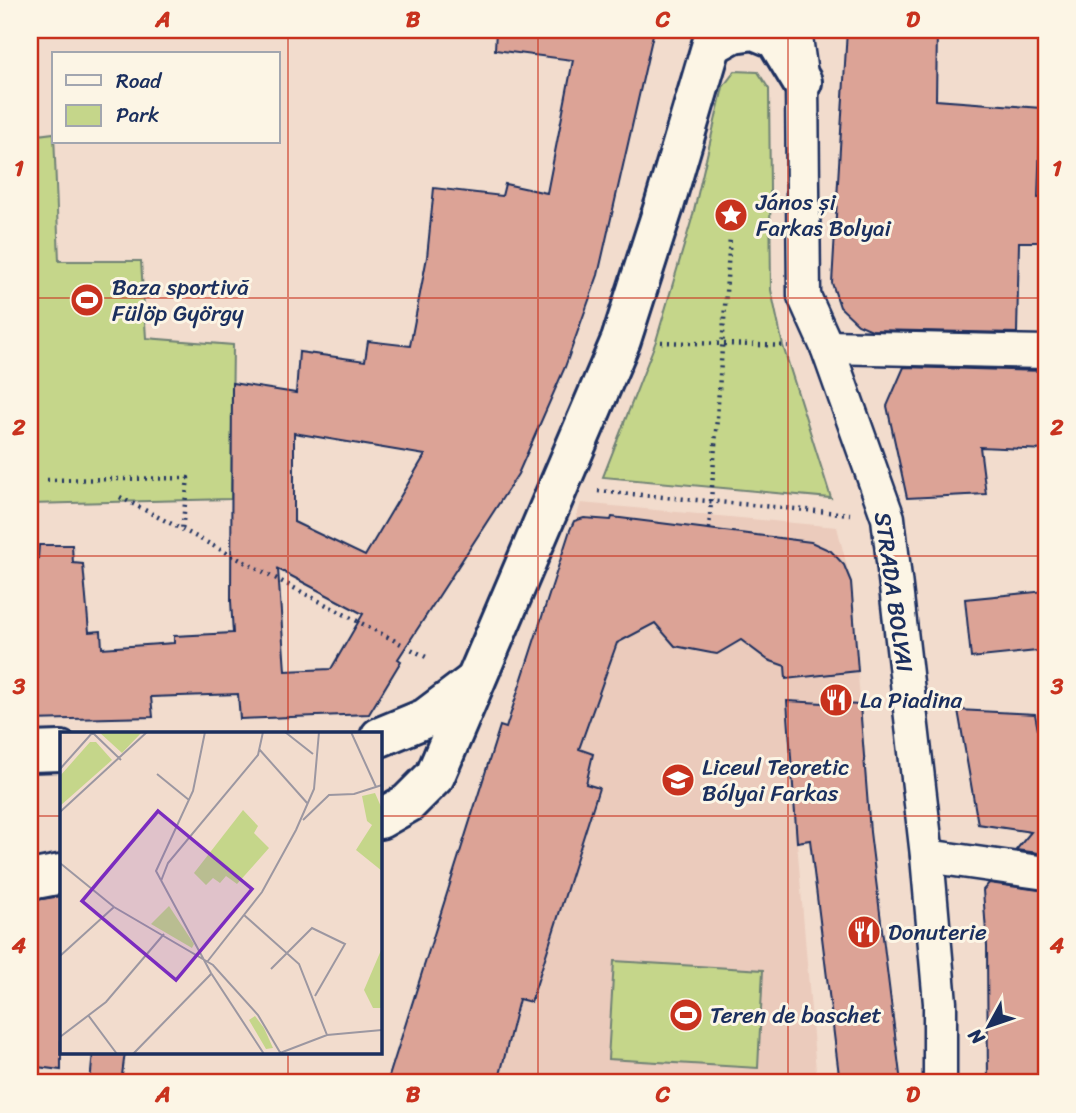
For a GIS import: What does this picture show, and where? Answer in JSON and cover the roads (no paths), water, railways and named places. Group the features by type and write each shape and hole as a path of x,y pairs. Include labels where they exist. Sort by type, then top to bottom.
{"street":[{"path":"382,818 408,803 435,776 477,679 621,340 715,37 754,30 776,38 802,82"},
{"name":"STRADA BOLYAI","path":"795,30 802,82 804,296 827,347 888,518 927,856 940,1003 940,1083"},
{"path":"827,347 1046,352"},
{"path":"382,736 426,718 477,679"},
{"path":"30,752 60,751"},
{"path":"927,856 1046,873"},
{"path":"30,880 60,874"}],"place":[{"name":"János și Farkas Bolyai","path":"731,215"},
{"name":"Baza sportivă Fülöp György","path":"87,300"},
{"name":"La Piadina","path":"836,700"},
{"name":"Liceul Teoretic Bólyai Farkas","path":"678,780"},
{"name":"Donuterie","path":"864,932"},
{"name":"Teren de baschet","path":"686,1015"}]}
